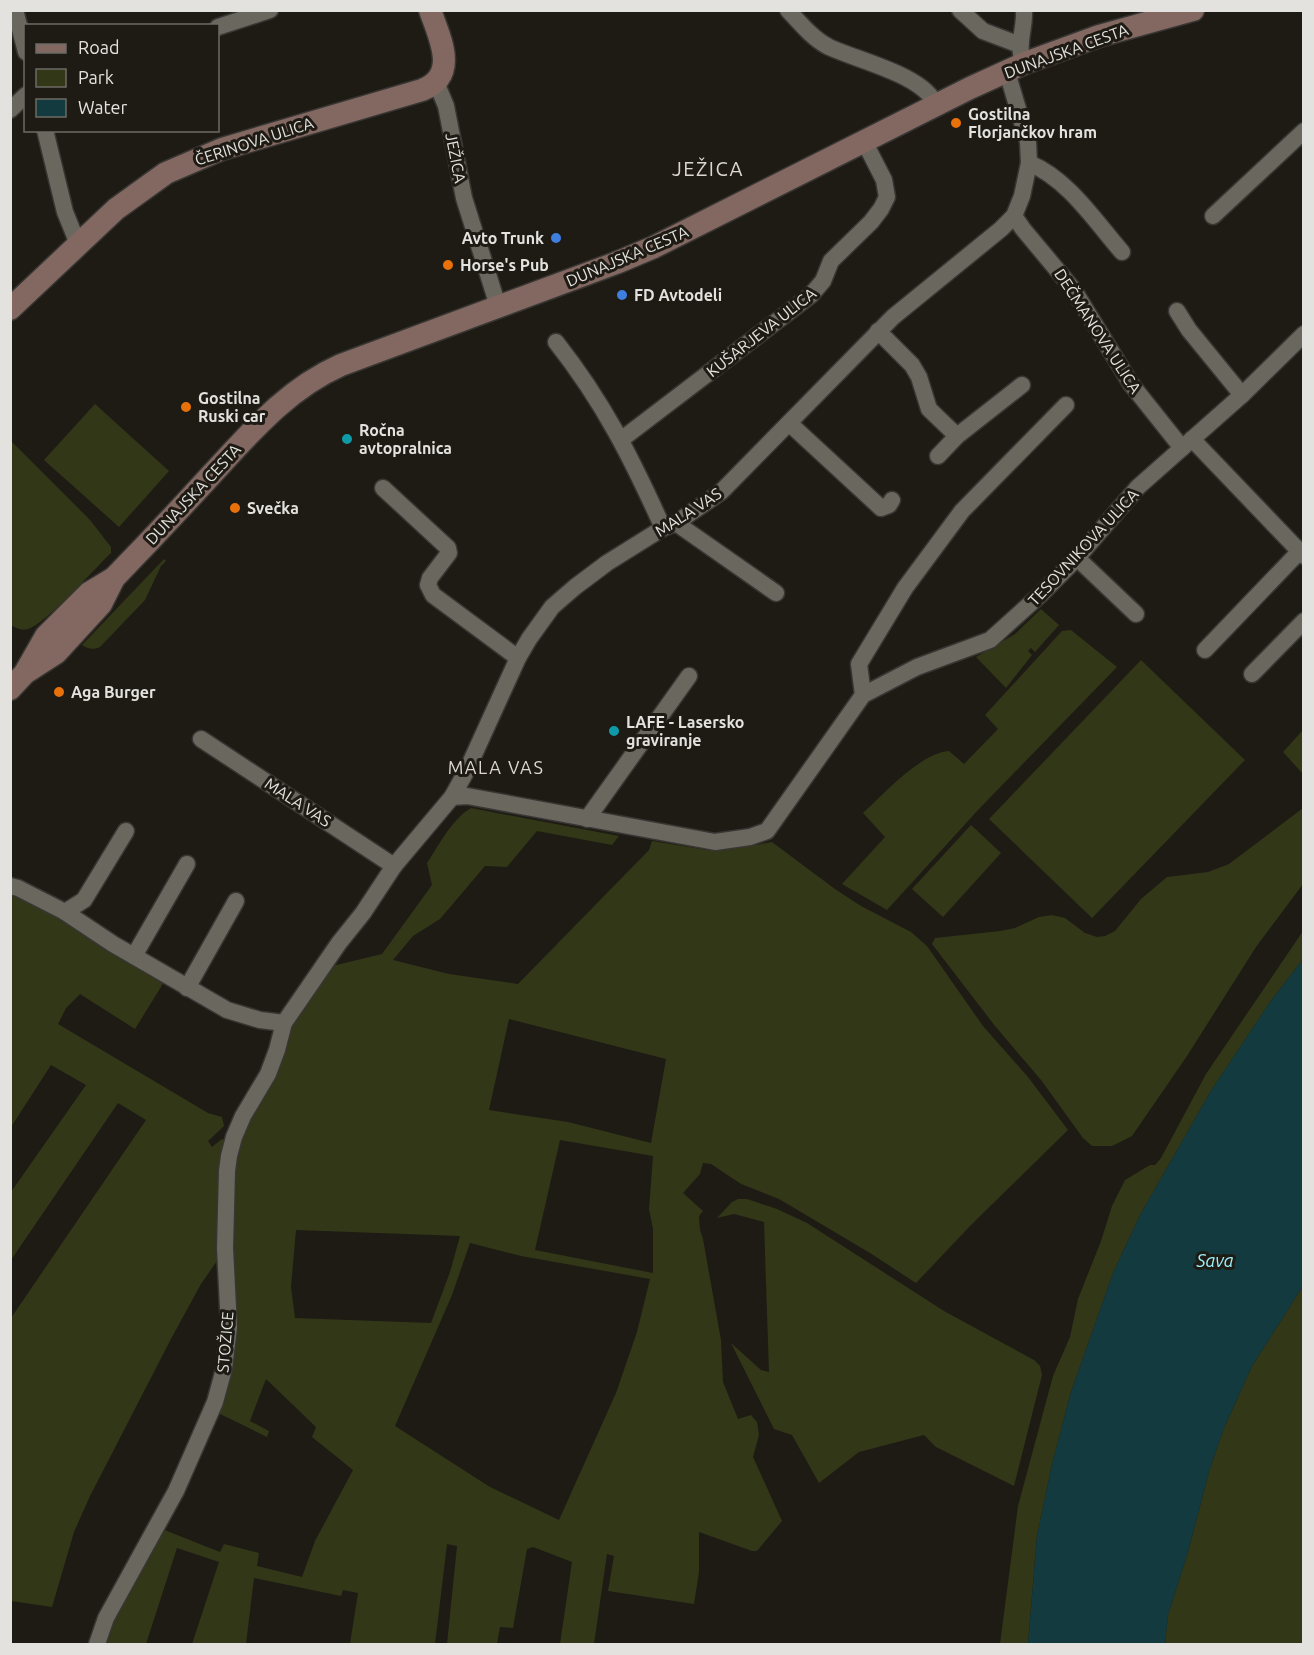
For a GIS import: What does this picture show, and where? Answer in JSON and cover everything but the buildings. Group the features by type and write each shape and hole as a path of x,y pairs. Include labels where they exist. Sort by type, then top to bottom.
{"main road":[{"path":"430,10 444,56 443,68 436,82"},
{"name":"DUNAJSKA CESTA","path":"16,673 46,636 89,592 114,578 257,426 297,390 341,365 654,247 936,105 1017,60 1193,10"},
{"name":"ČERINOVA ULICA","path":"10,309 125,200 157,178 187,162 222,149 422,90 436,82"}],"street":[{"path":"15,10 24,44"},
{"path":"219,27 270,10"},
{"path":"788,10 808,31 827,46 910,80 932,96 936,105"},
{"path":"960,10 1017,60 1025,25 1024,10"},
{"name":"MALA VAS","path":"284,1023 394,866 452,797 467,770 518,658 552,607 607,563 721,492 878,332 1014,216 1022,196 1029,163 1017,60"},
{"name":"JEŽICA","path":"436,82 446,106 464,198 498,306"},
{"path":"10,110 24,97"},
{"path":"45,132 65,212 78,244"},
{"path":"1214,216 1293,139 1304,132"},
{"name":"KUŠARJEVA ULICA","path":"622,440 811,295 823,281 831,261 871,222 887,197 884,180 864,141"},
{"path":"1029,163 1042,168 1068,190 1122,252"},
{"name":"DEČMANOVA ULICA","path":"1014,216 1073,289 1131,384 1187,444"},
{"path":"1177,311 1242,395"},
{"path":"878,332 912,364 919,377 929,409 957,436"},
{"name":"TESOVNIKOVA ULICA","path":"452,797 467,796 715,842 750,837 767,831 863,695 917,667 990,640 1077,558 1132,493 1242,395 1304,334"},
{"path":"556,342 595,395 669,526 776,593"},
{"path":"938,456 957,436 1022,385"},
{"path":"863,695 859,664 905,588 962,511 1066,405"},
{"path":"789,423 881,508 889,505 892,500"},
{"path":"1187,444 1301,554 1204,650"},
{"path":"383,488 448,548 449,553 430,578 428,585 434,595 518,658"},
{"path":"1077,558 1136,614"},
{"path":"1252,674 1304,621"},
{"path":"587,819 689,676"},
{"name":"MALA VAS","path":"201,739 394,866"},
{"path":"65,912 84,900 126,831"},
{"path":"134,956 187,864"},
{"path":"10,886 65,912 134,956 227,1010 260,1020 284,1023"},
{"path":"187,988 236,901"},
{"name":"STOŽICE","path":"97,1644 111,1609 176,1491 215,1402 224,1369 229,1327 225,1248 229,1156 243,1116 268,1074 278,1050 284,1023"}],"green space":[{"path":"95,404 169,471 119,527 44,460"},
{"path":"10,440 90,520 111,547 111,553 58,607 26,630 11,625"},
{"path":"164,559 166,561 161,566 145,600 100,647 91,649 82,645"},
{"path":"1041,609 1059,625 1035,652 1031,648 1028,651 1032,655 1006,688 976,657 1015,634"},
{"path":"1071,630 1117,667 978,810 887,910 842,884 885,837 863,813 915,766 938,753 949,751 964,764 998,729 985,715 1062,631"},
{"path":"1141,660 1245,760 1092,918 989,819"},
{"path":"1303,730 1303,774 1283,752"},
{"path":"471,808 619,836 612,845 537,831 507,867 485,866 440,919 413,936 393,960 449,974 518,984 649,850 652,841 707,850 772,842 835,889 861,906 911,932 927,946 983,1026 1028,1077 1068,1130 972,1224 916,1283 779,1199 741,1184 711,1164 703,1163 700,1174 683,1193 703,1211 699,1216 700,1230 721,1340 723,1382 738,1419 751,1415 757,1422 759,1435 753,1457 782,1521 757,1551 699,1532 699,1572 694,1604 608,1591 614,1556 607,1554 594,1644 560,1644 572,1562 533,1547 527,1549 513,1628 500,1627 497,1644 447,1644 457,1546 447,1544 435,1644 350,1644 358,1593 343,1590 341,1596 254,1578 246,1644 192,1644 219,1562 177,1548 146,1644 104,1644 112,1621 162,1529 220,1552 224,1544 259,1553 257,1566 302,1577 315,1541 353,1470 312,1437 316,1427 266,1379 250,1421 269,1431 267,1437 218,1413 229,1283 235,1154 300,1007 328,967 382,954 432,885 427,863 446,833","holes":["509,1019 666,1059 651,1143 568,1122 489,1110","560,1140 653,1156 649,1209 653,1229 653,1273 535,1250","296,1230 460,1236 450,1272 431,1323 295,1318 291,1287","470,1243 521,1256 650,1279 637,1332 616,1393 559,1520 490,1487 395,1426 452,1295"]},
{"path":"1303,808 1303,884 1256,947 1187,1056 1132,1136 1112,1146 1092,1146 1083,1138 1041,1080 995,1026 932,944 935,938 1000,931 1015,928 1039,917 1052,915 1065,918 1085,933 1097,937 1105,936 1115,931 1141,899 1167,877 1208,872 1229,864"},
{"path":"971,825 1001,853 943,917 912,889"},
{"path":"11,892 32,900 164,982 135,1029 80,994 66,1008 58,1024 208,1113 222,1117 224,1126 208,1141 212,1147 222,1139 226,1141 219,1258 201,1284 172,1337 90,1496 74,1532 52,1607 11,1601 11,1318 146,1120 118,1103 11,1260 11,1192 86,1085 51,1065 11,1127"},
{"path":"1303,931 1303,959 1270,1002 1212,1089 1140,1215 1113,1273 1071,1392 1052,1464 1037,1536 1028,1644 1000,1644 1018,1506 1053,1376 1070,1337 1078,1299 1112,1206 1125,1180 1150,1165 1155,1165 1161,1158 1206,1074"},
{"path":"747,1199 777,1209 807,1223 944,1311 1034,1360 1040,1366 1042,1375 1014,1486 936,1447 924,1435 859,1452 819,1483 792,1435 774,1429 731,1343 761,1370 769,1372 764,1222 734,1214 717,1218 732,1202"},
{"path":"1303,1286 1303,1644 1165,1644 1168,1615 1188,1552 1210,1468 1224,1428 1252,1366"}],"water":[{"name":"Sava","path":"1303,959 1303,1286 1252,1366 1224,1428 1210,1468 1188,1552 1168,1615 1165,1644 1028,1644 1037,1536 1052,1464 1071,1392 1113,1273 1140,1215 1212,1089 1270,1002"}],"place":[{"name":"Gostilna Florjančkov hram","path":"956,123"},
{"name":"Avto Trunk","path":"556,238"},
{"name":"Horse's Pub","path":"448,265"},
{"name":"FD Avtodeli","path":"622,295"},
{"name":"Gostilna Ruski car","path":"186,407"},
{"name":"Ročna avtopralnica","path":"347,439"},
{"name":"Svečka","path":"235,508"},
{"name":"Aga Burger","path":"59,692"},
{"name":"LAFE - Lasersko graviranje","path":"614,731"}],"district":[{"name":"JEŽICA","path":"708,169"},
{"name":"MALA VAS","path":"496,768"}]}
